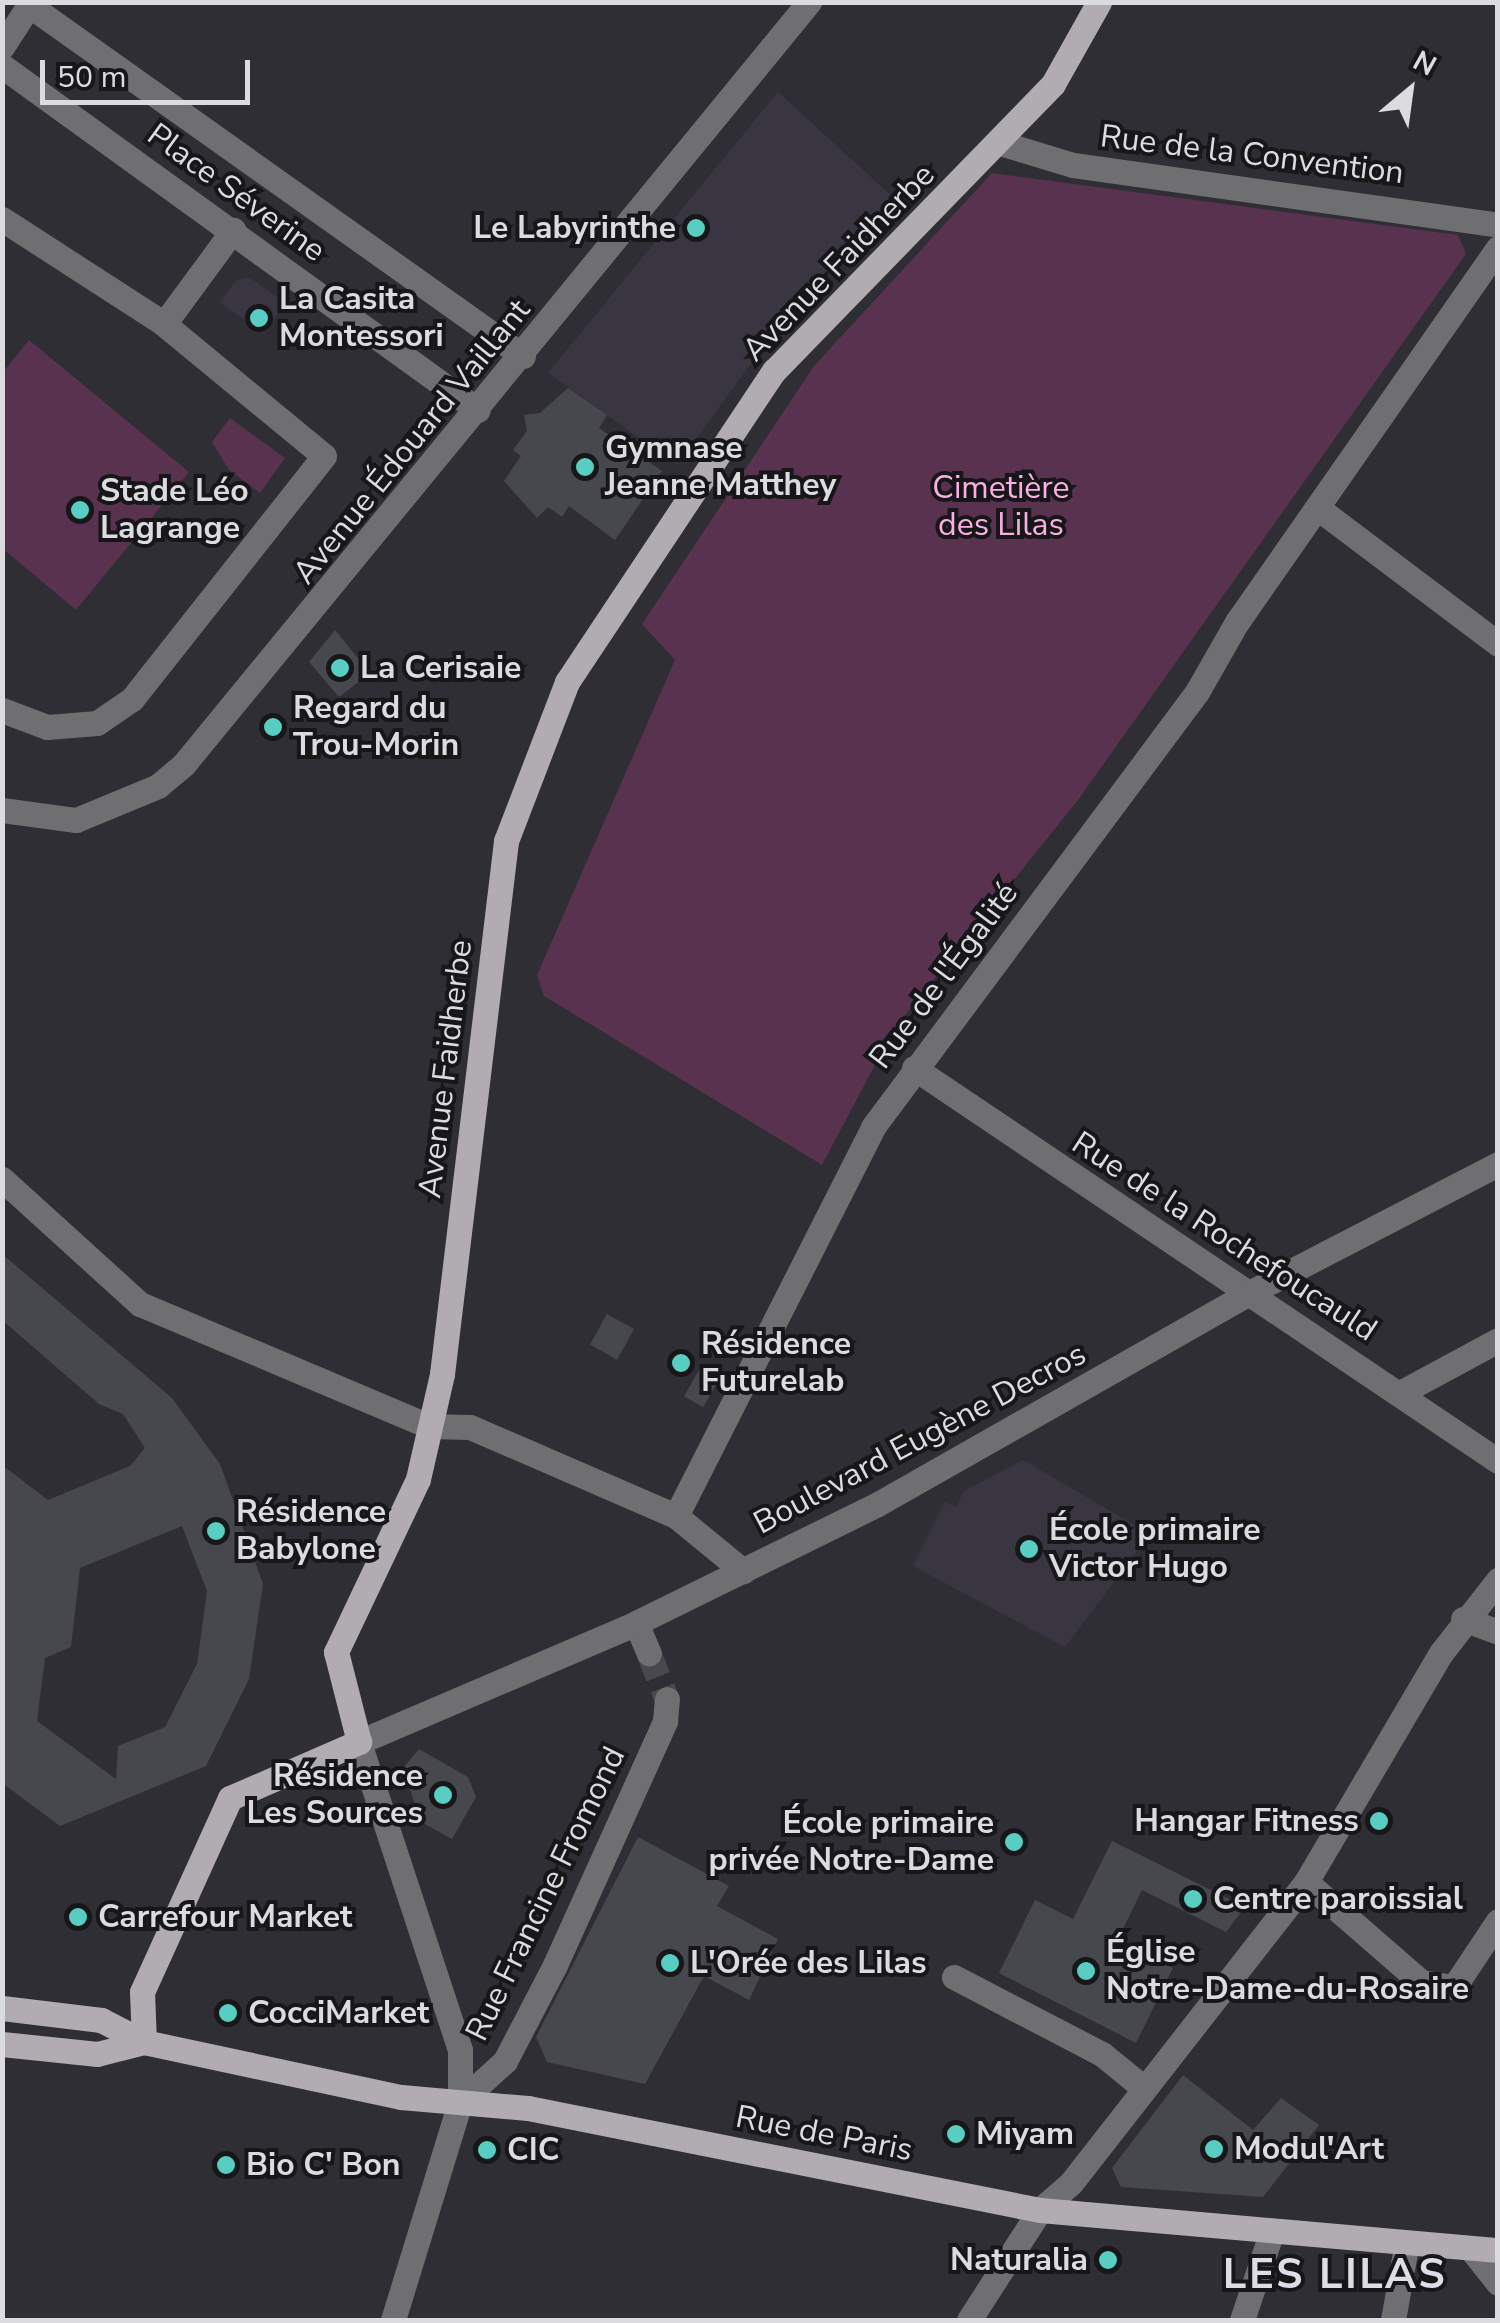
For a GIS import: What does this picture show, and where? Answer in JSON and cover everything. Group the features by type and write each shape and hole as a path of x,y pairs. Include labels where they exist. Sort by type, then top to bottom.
{"main road":[{"name":"Avenue Faidherbe","path":"359,1742 336,1652 418,1479 442,1374 506,841 568,682 774,371 1000,143 1053,84 1099,2"},
{"path":"144,2042 142,1992 230,1798 359,1742"},
{"name":"Rue de Paris","path":"2,2008 101,2020 144,2042 460,2102 528,2108 1040,2210 1406,2246 1498,2250"},
{"name":"Rue de Paris","path":"2,2044 97,2054 144,2042"}],"street":[{"name":"Avenue Édouard Vaillant","path":"2,810 76,820 158,786 240,704 810,2"},
{"name":"Place Séverine","path":"30,4 523,356"},
{"path":"2,48 30,4"},
{"name":"Place Séverine","path":"2,66 478,410"},
{"name":"Rue de la Convention","path":"1000,143 1072,165 1498,225"},
{"path":"2,219 164,324 324,456 132,699 97,722 64,726 2,710"},
{"path":"164,324 232,230"},
{"path":"1498,248 1319,509 1498,644"},
{"name":"Rue de l'Égalité","path":"676,1516 873,1127 914,1068 1090,842 1319,509"},
{"name":"Rue de la Rochefoucauld","path":"914,1068 1498,1461"},
{"name":"Boulevard Eugène Decros","path":"359,1742 636,1623 743,1571 1250,1292 1498,1164"},
{"path":"2,1178 140,1304 428,1426 470,1427 676,1516 743,1571"},
{"path":"1400,1393 1498,1340"},
{"path":"969,2320 1040,2210 1071,2183 1140,2085 1306,1882 1463,1620 1498,1580"},
{"path":"1463,1620 1498,1632"},
{"path":"636,1623 649,1653"},
{"name":"Rue Francine Fromond","path":"460,2102 504,2061 555,1965 665,1720 667,1699"},
{"path":"359,1742 460,2050 460,2102 394,2320"},
{"path":"1306,1882 1422,1982 1454,1987 1498,1920"},
{"path":"954,1977 1102,2054 1140,2085"},
{"path":"1242,2320 1271,2234"},
{"path":"1392,2320 1406,2246"},
{"path":"1471,2249 1498,2283"}],"shaded area":[{"path":"778,92 897,201 784,318 677,465 548,373"},
{"name":"La Casita Montessori","path":"249,277 285,303 265,333 220,303 236,280"},
{"name":"École primaire Victor Hugo","path":"1023,1460 1150,1534 1065,1647 913,1566 945,1502 956,1507 964,1491"}],"green space":[{"name":"Cimetière des Lilas","path":"992,173 1458,235 1466,254 1078,800 894,1029 822,1165 544,996 537,975 675,660 642,624 814,366"},
{"name":"Stade Léo Lagrange","path":"29,340 189,472 76,610 3,549 3,372"},
{"path":"230,418 285,458 260,493 229,470 212,442"}],"building":[{"name":"Gymnase Jeanne Matthey","path":"568,388 607,415 599,428 662,471 615,540 569,506 562,517 548,507 537,518 504,481 521,456 513,450 527,431 524,415 540,413"},
{"name":"La Cerisaie","path":"335,630 370,673 339,697 309,662"},
{"path":"2,1254 172,1398 220,1464 263,1584 249,1679 206,1766 60,1826 2,1783 2,1465 48,1500 130,1466 145,1448 123,1414 99,1404 2,1320","holes":["182,1526 207,1591 197,1664 165,1727 118,1746 116,1779 37,1721 45,1658 71,1647 80,1568"]},
{"path":"607,1314 634,1329 617,1360 590,1345"},
{"path":"702,1365 721,1376 703,1407 684,1396"},
{"name":"Résidence Les Sources","path":"419,1749 468,1777 476,1797 452,1839 421,1822 403,1768"},
{"name":"L'Orée des Lilas","path":"638,1837 729,1886 717,1906 778,1939 749,2000 704,1976 645,2084 547,2062 536,2037"},
{"name":"Église Notre-Dame-du-Rosaire","path":"1112,1841 1245,1907 1226,1932 1142,1890 1117,1941 1173,1968 1136,2043 999,1973 1035,1900 1073,1919"},
{"name":"Modul'Art","path":"1183,2075 1253,2130 1281,2098 1319,2125 1263,2197 1121,2187 1112,2168"}],"tunnel":[{"path":"649,1653 667,1699"}],"place":[{"name":"Le Labyrinthe","path":"696,228"},
{"name":"La Casita Montessori","path":"259,318"},
{"name":"Gymnase Jeanne Matthey","path":"585,467"},
{"name":"Stade Léo Lagrange","path":"80,510"},
{"name":"La Cerisaie","path":"340,668"},
{"name":"Regard du Trou-Morin","path":"273,727"},
{"name":"Résidence Futurelab","path":"681,1363"},
{"name":"Résidence Babylone","path":"216,1531"},
{"name":"École primaire Victor Hugo","path":"1029,1549"},
{"name":"Résidence Les Sources","path":"443,1795"},
{"name":"Hangar Fitness","path":"1379,1821"},
{"name":"École primaire privée Notre-Dame","path":"1014,1842"},
{"name":"Centre paroissial","path":"1193,1899"},
{"name":"Carrefour Market","path":"78,1917"},
{"name":"L'Orée des Lilas","path":"670,1963"},
{"name":"Église Notre-Dame-du-Rosaire","path":"1086,1971"},
{"name":"CocciMarket","path":"228,2013"},
{"name":"Miyam","path":"956,2134"},
{"name":"Modul'Art","path":"1214,2149"},
{"name":"CIC","path":"487,2150"},
{"name":"Bio C' Bon","path":"226,2165"},
{"name":"Naturalia","path":"1108,2260"}],"district":[{"name":"LES LILAS","path":"1335,2275"}]}
